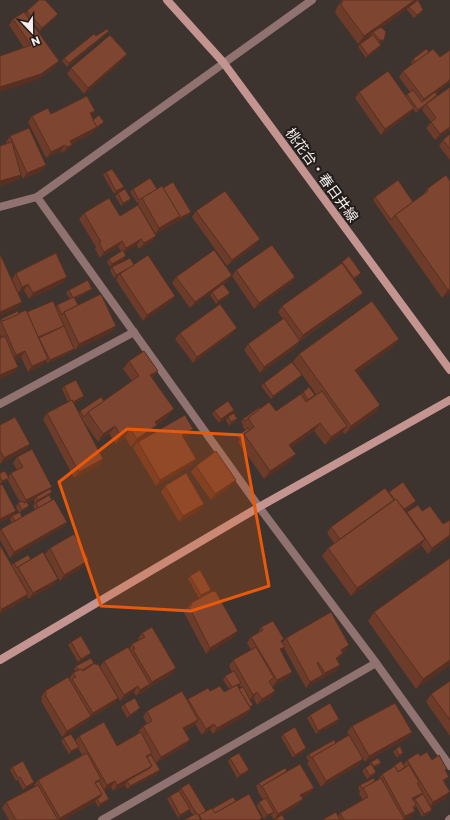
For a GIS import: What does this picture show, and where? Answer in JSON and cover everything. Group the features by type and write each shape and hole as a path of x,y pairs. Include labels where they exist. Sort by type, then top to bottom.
{"street":[{"name":"桃花台・春日井線","path":"167,0 223,62 450,370"},
{"path":"0,207 37,196 312,0"},
{"path":"37,196 259,507 376,663 450,766"},
{"path":"0,404 134,332"},
{"path":"0,660 259,507 450,400"},
{"path":"102,820 376,663"}],"highlighted area":[{"path":"127,429 242,435 269,586 191,611 101,606 59,482"}],"building":[{"path":"39,0 45,0 58,14 42,28 27,11"},
{"path":"343,0 415,0 364,36 341,5"},
{"path":"418,0 423,10 417,15 409,7"},
{"path":"24,12 59,61 41,74 0,87 0,56 31,45 13,19"},
{"path":"381,27 386,32 384,40 380,40 373,32"},
{"path":"107,29 109,31 69,63 64,58 94,34 96,36"},
{"path":"110,35 127,54 88,88 71,68"},
{"path":"373,35 381,45 368,55 360,44"},
{"path":"426,49 429,52 416,62 413,59"},
{"path":"433,49 440,57 450,50 450,80 424,99 403,71"},
{"path":"388,71 414,108 385,129 359,92"},
{"path":"450,87 450,127 440,134 431,122 436,118 426,104"},
{"path":"413,90 422,102 435,92 437,95 418,110 407,94"},
{"path":"87,96 95,111 90,113 97,127 70,141 72,145 67,147 65,145 51,152 32,116 48,108 51,114"},
{"path":"99,115 104,122 97,127 93,120"},
{"path":"29,128 46,165 27,173 10,136"},
{"path":"450,134 450,149 443,140"},
{"path":"12,142 21,175 0,181 0,146"},
{"path":"112,169 124,187 116,191 106,172"},
{"path":"446,175 450,181 450,289 448,290 395,215 428,191 427,189"},
{"path":"150,178 157,189 139,200 133,189"},
{"path":"398,180 413,202 395,215 391,220 375,197"},
{"path":"173,182 191,212 178,219 180,216 163,188"},
{"path":"162,186 180,216 159,228 142,198"},
{"path":"125,189 131,199 123,203 118,193"},
{"path":"225,191 260,239 232,260 196,211"},
{"path":"109,198 120,216 138,205 156,236 144,243 141,239 126,248 122,241 104,252 99,243 101,242 84,213"},
{"path":"272,245 295,277 259,303 236,270"},
{"path":"123,250 126,256 112,264 109,259"},
{"path":"214,250 232,275 195,302 176,277"},
{"path":"56,253 67,277 33,293 28,284 22,287 16,273"},
{"path":"0,254 22,302 0,312"},
{"path":"148,255 175,296 147,315 120,274"},
{"path":"349,256 361,273 354,278 342,262"},
{"path":"130,258 134,265 116,275 112,267"},
{"path":"342,263 363,293 303,335 282,306"},
{"path":"88,280 92,289 73,298 69,290"},
{"path":"223,284 230,293 218,301 212,292"},
{"path":"101,294 116,326 79,344 64,312"},
{"path":"74,297 78,305 64,312 62,315 57,305"},
{"path":"53,301 64,326 38,337 27,312"},
{"path":"372,301 399,339 355,370 380,405 351,426 299,354"},
{"path":"220,304 237,328 197,357 180,333"},
{"path":"26,310 48,359 32,366 25,351 16,355 1,321"},
{"path":"18,311 19,314 3,321 1,319"},
{"path":"284,318 300,341 264,367 248,344"},
{"path":"64,326 74,349 50,360 39,338"},
{"path":"5,336 18,367 0,375 0,338"},
{"path":"144,351 158,371 150,375 174,409 155,422 157,425 137,439 130,429 121,436 115,426 103,434 88,412 139,376 129,361"},
{"path":"292,362 302,375 273,396 264,383"},
{"path":"76,380 84,396 73,402 72,400 71,401 64,386"},
{"path":"309,387 315,395 308,400 303,392"},
{"path":"322,391 347,426 331,437 320,423 289,445 296,454 270,471 244,434 254,427 248,418 269,402 276,411 301,394 306,402"},
{"path":"101,397 104,401 88,412 84,417 80,411"},
{"path":"72,400 103,459 79,472 47,413"},
{"path":"228,401 234,410 221,419 214,411"},
{"path":"260,407 261,408 245,421 243,419"},
{"path":"234,413 237,419 231,422 228,417"},
{"path":"185,415 193,429 182,435 196,459 160,480 138,442"},
{"path":"15,417 30,444 4,458 0,451 0,425"},
{"path":"248,428 250,430 242,437 240,434"},
{"path":"32,449 52,487 26,500 11,473 23,467 17,457"},
{"path":"216,451 236,480 215,494 196,466"},
{"path":"5,471 9,478 2,481 0,473"},
{"path":"186,473 204,504 183,516 165,486"},
{"path":"403,482 416,501 404,509 389,492"},
{"path":"2,484 16,511 0,519 0,485"},
{"path":"385,488 394,500 340,539 331,527"},
{"path":"50,489 52,492 38,500 36,497"},
{"path":"49,495 52,500 38,508 36,503"},
{"path":"54,499 67,522 14,552 1,529"},
{"path":"396,499 425,539 357,588 328,548"},
{"path":"23,501 24,503 27,502 29,506 22,510 18,503"},
{"path":"418,505 422,511 430,506 443,524 450,520 450,535 432,548 407,512"},
{"path":"20,512 22,517 15,521 12,516"},
{"path":"74,534 89,560 64,575 50,548"},
{"path":"0,545 28,594 2,609 0,607"},
{"path":"43,552 58,579 33,593 18,567"},
{"path":"28,555 31,559 17,568 14,563"},
{"path":"450,558 450,660 423,679 374,612"},
{"path":"200,570 211,590 201,595 190,576"},
{"path":"213,591 216,592 238,631 210,648 189,607 192,605 191,603"},
{"path":"331,612 349,645 341,650 343,653 336,658 340,665 325,673 318,662 317,663 323,675 310,682 286,638"},
{"path":"273,621 284,639 281,641 285,647 280,649 292,672 277,680 251,637 263,630 261,627"},
{"path":"152,627 176,668 152,682 133,650 135,649 132,644 145,637 142,633"},
{"path":"81,636 91,653 81,659 71,642"},
{"path":"128,647 150,684 140,690 138,686 124,695 104,661"},
{"path":"256,647 274,678 269,681 275,691 262,699 257,692 253,695 233,660"},
{"path":"91,658 94,663 82,670 79,670 76,666"},
{"path":"95,663 96,665 98,664 118,698 93,713 72,679 76,677 73,673 81,669 83,671"},
{"path":"234,671 241,683 232,687 225,676"},
{"path":"68,677 91,716 67,731 45,695 47,693 45,691"},
{"path":"450,681 450,720 431,694"},
{"path":"237,685 251,709 217,728 214,724 206,729 188,699 208,688 210,691 220,686 224,692"},
{"path":"243,687 253,705 250,707 239,689"},
{"path":"182,691 198,720 183,728 190,740 161,757 143,726 152,721 147,711"},
{"path":"135,698 140,708 130,715 124,704"},
{"path":"330,703 339,719 318,731 310,715"},
{"path":"395,703 412,732 369,756 352,726"},
{"path":"104,722 117,746 141,732 152,753 146,756 152,766 117,785 115,781 107,785 79,736"},
{"path":"295,727 306,748 295,755 283,734"},
{"path":"71,734 79,747 71,751 63,738"},
{"path":"349,735 363,759 326,781 312,757"},
{"path":"334,740 336,743 311,758 309,754"},
{"path":"400,746 403,753 399,755 396,749"},
{"path":"427,752 432,760 439,755 447,769 445,770 449,777 443,780 450,792 433,802 407,760 418,753 420,756"},
{"path":"87,753 101,779 95,782 102,794 60,818 38,780"},
{"path":"239,753 249,770 240,775 230,758"},
{"path":"151,755 160,770 130,786 127,781 152,766 147,757"},
{"path":"378,758 381,763 374,766 371,762"},
{"path":"23,761 34,782 26,787 20,777 18,778 12,767"},
{"path":"401,761 405,767 398,772 395,766 392,768 392,767"},
{"path":"300,764 314,788 300,795 303,799 278,814 262,786"},
{"path":"371,764 376,772 370,776 365,768"},
{"path":"409,765 419,782 417,783 423,793 412,798 416,805 413,807 415,811 405,816 382,774 395,766 398,772"},
{"path":"285,768 287,771 261,787 259,783"},
{"path":"374,778 375,781 363,789 360,785"},
{"path":"381,778 404,819 344,820 340,813 368,797 363,788"},
{"path":"99,781 109,799 100,804 97,799 102,794 95,783"},
{"path":"189,783 206,811 199,816 181,788"},
{"path":"38,785 58,820 16,820 6,802"},
{"path":"179,791 190,809 180,815 170,796"},
{"path":"249,794 262,818 259,820 202,820 199,815 212,808 215,813"},
{"path":"423,794 432,810 424,814 415,799"},
{"path":"233,797 236,801 215,813 212,809"},
{"path":"266,798 274,812 267,815 259,802"},
{"path":"336,812 340,820 322,820"},
{"path":"197,813 201,820 184,820"},
{"path":"282,815 285,820 274,820"}]}
